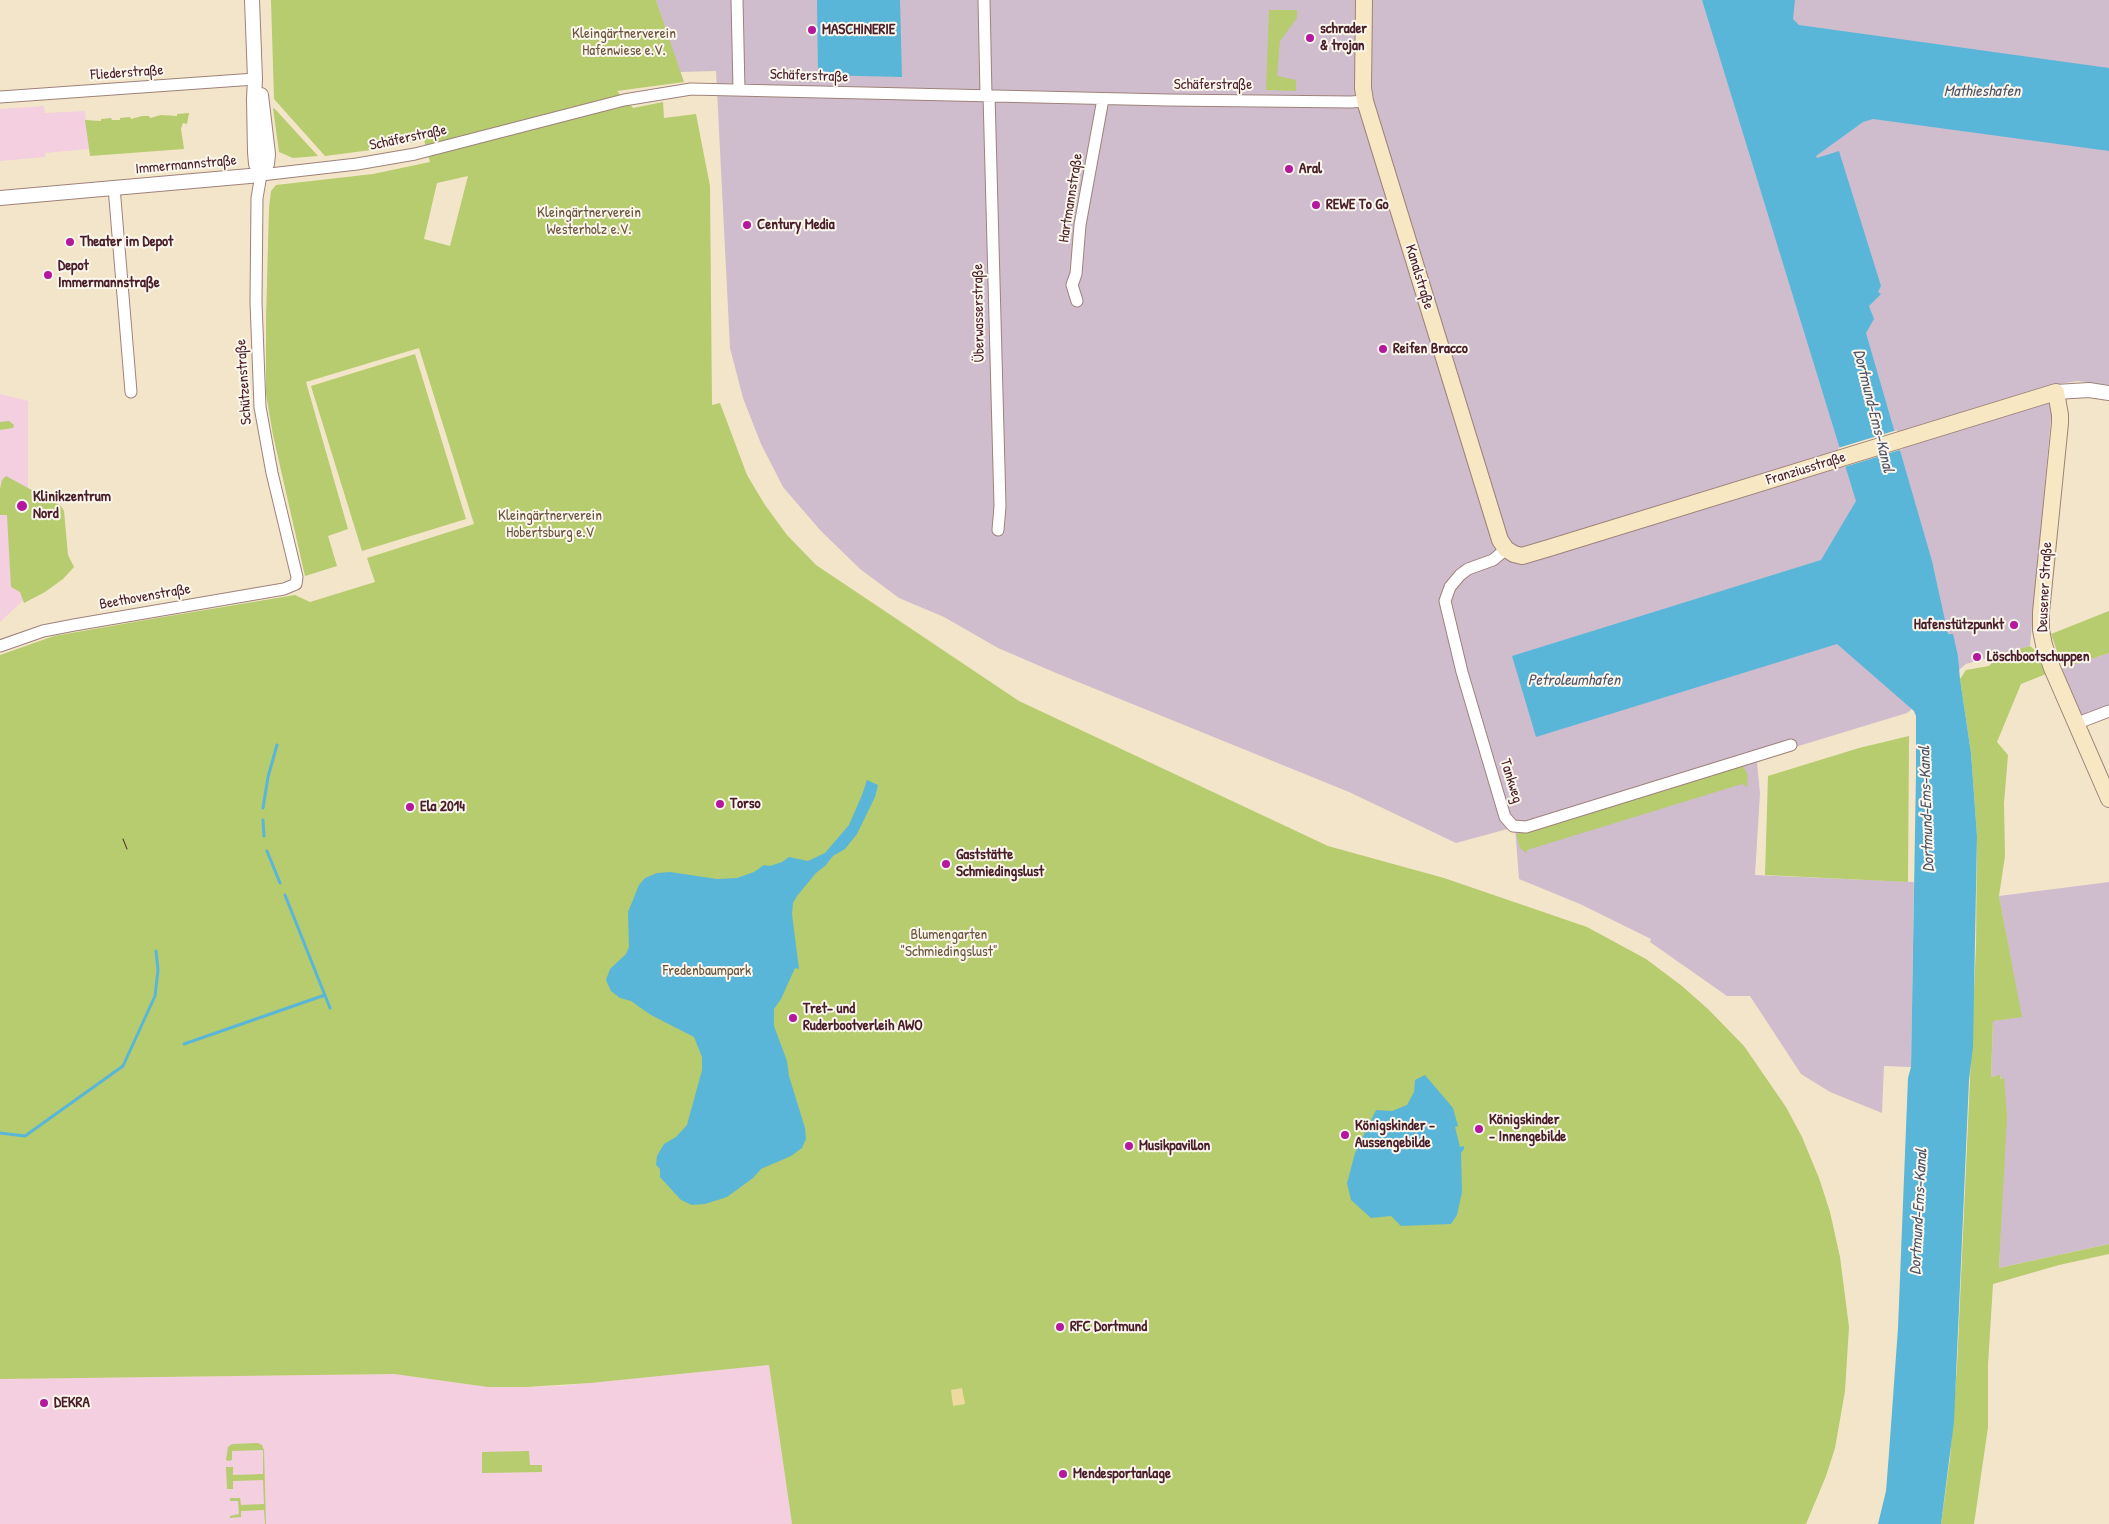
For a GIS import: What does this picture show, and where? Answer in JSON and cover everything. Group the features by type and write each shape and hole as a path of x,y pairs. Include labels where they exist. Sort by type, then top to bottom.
{"main road":[{"name":"Kanalstraße","path":"1364,0 1363,88 1365,101 1500,540 1506,549"},
{"name":"Franziusstraße","path":"1506,549 1522,556 2056,392"},
{"name":"Deusener Straße","path":"2056,392 2060,423 2041,630 2044,645 2075,724 2109,800"}],"street":[{"name":"Schützenstraße","path":"252,0 255,79 262,99 268,154 267,164 261,174 257,205 256,302 260,407 272,473 297,577 296,584"},
{"path":"737,0 739,89"},
{"name":"Überwasserstraße","path":"984,0 1000,506 998,530"},
{"name":"Fliederstraße","path":"0,97 255,79"},
{"name":"Schäferstraße","path":"261,174 357,164 415,154 576,112 660,93 691,89 1103,99 1365,101"},
{"name":"Hartmannstraße","path":"1077,301 1072,285 1076,274 1080,225 1103,99"},
{"name":"Immermannstraße","path":"0,198 261,174"},
{"path":"114,187 131,392"},
{"name":"Franziusstraße","path":"2056,392 2088,390 2109,393"},
{"name":"Tankweg","path":"1506,549 1493,560 1468,569 1460,575 1450,587 1445,601 1462,672 1506,816 1513,826 1526,827 1791,745"},
{"name":"Beethovenstraße","path":"0,646 23,637 58,628 284,589 296,584"},
{"path":"2075,724 2109,711"}],"shaded area":[{"path":"656,0 2109,0 2109,385 2078,381 2054,385 2030,646 1966,664 1907,713 1792,748 1757,762 1760,793 1755,875 1914,882 1911,1067 1884,1066 1882,1113 1830,1092 1801,1074 1750,996 1727,996 1650,942 1651,939 1580,904 1519,879 1515,827 1456,843 1349,792 998,648 944,617 899,598 860,569 820,530 783,487 761,444 743,398 730,348 716,71 680,72"},
{"path":"44,106 45,113 85,111 89,149 45,153 45,157 0,161 0,109"},
{"name":"Klinikzentrum Nord","path":"0,394 28,401 28,497 63,563 0,622"},
{"path":"2109,653 2109,717 2081,727 2057,670"},
{"path":"2109,882 2109,1244 1999,1268 2004,1163 2003,1078 2000,1079 2001,1076 1991,1077 1993,1021 2021,1016 1999,896"},
{"path":"769,1365 792,1524 0,1524 0,1379 394,1374 488,1387 526,1387 560,1386"}],"green space":[{"name":"Fredenbaumpark","path":"271,0 656,0 684,82 617,91 633,108 663,102 664,118 696,114 710,186 712,405 720,403 747,475 765,505 787,535 816,565 1019,701 1328,846 1444,878 1587,927 1646,959 1682,986 1709,1010 1744,1046 1786,1107 1802,1137 1819,1178 1830,1212 1840,1257 1849,1327 1845,1391 1835,1448 1826,1476 1806,1524 792,1524 769,1365 590,1383 526,1387 488,1387 394,1374 0,1379 0,655 54,636 157,618 295,595 310,602 375,582 367,558 474,524 419,348 306,382 348,529 328,536 337,566 305,576 273,435 266,394 266,320 271,191 276,185 373,174 430,162 424,140 379,149 325,156 274,99","holes":["468,176 450,246 424,239 437,183"]},
{"path":"1269,10 1297,10 1297,18 1280,41 1277,76 1296,80 1296,91 1266,90"},
{"path":"273,108 318,156 293,158 279,152"},
{"path":"189,113 187,124 183,123 181,129 184,149 90,156 85,120 101,121 101,119 111,118 112,120 120,120 120,118 130,117 131,119 142,116 149,116 150,118 161,115 177,116 177,114"},
{"path":"415,354 466,519 362,551 311,386"},
{"path":"9,421 14,425 13,428 0,430 0,422"},
{"path":"6,476 61,506 64,511 68,555 74,567 63,579 45,592 24,603 20,592 11,587 7,515 0,515 0,489 2,480"},
{"path":"2109,611 2109,653 2067,667 2064,654 2058,654 2051,634"},
{"path":"2030,646 2037,652 2046,674 2021,684 1997,742 2008,755 2004,803 2005,856 1999,896 2022,1017 1993,1021 1991,1077 2001,1075 2000,1079 2004,1078 2007,1116 1999,1268 2109,1244 2109,1254 2059,1265 1993,1284 1988,1365 1988,1427 1974,1524 1941,1524 1950,1458 1957,1367 1976,946 1977,836 1971,753 1960,679 1966,670 1989,666 1997,655"},
{"path":"1909,736 1908,882 1765,875 1768,776 1859,748"},
{"path":"1743,766 1748,775 1747,787 1742,784 1527,850 1526,853 1520,848 1516,834"},
{"path":"258,1443 262,1445 264,1450 266,1524 264,1510 241,1511 241,1517 230,1518 230,1516 239,1514 238,1501 230,1501 230,1498 240,1498 241,1505 264,1504 263,1480 233,1481 233,1489 227,1489 226,1467 233,1467 233,1475 263,1474 263,1450 232,1451 232,1460 229,1461 226,1460 228,1447 232,1444"},
{"path":"529,1451 530,1465 542,1465 542,1472 482,1473 482,1452"}],"sand":[{"path":"962,1388 965,1404 953,1406 951,1390"}],"water":[{"path":"817,0 900,0 902,77 818,75"},
{"path":"1702,0 1795,0 1793,19 1799,25 2109,68 2109,151 1873,119 1863,122 1816,156 1817,158 1839,151 1881,286 1878,292 1881,294 1869,306 1874,319 1866,333 1932,561 1948,634 1953,634 1958,656 1971,753 1977,836 1973,1047 1969,1080 1954,1422 1941,1524 1878,1524 1886,1491 1889,1453 1898,1328 1908,1078 1911,1067 1916,773 1916,716 1914,711 1837,644 1536,737 1512,656 1821,560 1856,501"},
{"path":"867,780 878,785 875,797 857,834 845,849 833,856 816,873 793,903 792,914 799,969 795,968 781,999 774,1009 774,1026 787,1061 789,1076 805,1128 806,1139 802,1148 791,1156 761,1169 753,1178 727,1197 705,1204 692,1205 681,1200 660,1177 660,1169 656,1165 657,1156 664,1144 676,1137 687,1125 702,1070 702,1057 694,1037 651,1015 631,1001 620,998 611,991 606,980 610,969 626,954 629,947 628,912 639,885 645,878 657,873 670,872 717,879 737,878 754,872 764,865 770,866 782,862 789,857 808,861 825,853 849,825"},
{"path":"1425,1075 1453,1108 1458,1126 1455,1127 1460,1147 1464,1146 1461,1153 1462,1192 1457,1215 1451,1224 1401,1226 1391,1216 1371,1218 1351,1200 1347,1183 1355,1153 1376,1110 1392,1111 1407,1105 1414,1092 1415,1080"}],"pier":[{"path":"1897,430 1903,449 1844,467 1838,448"}],"waterway":[{"path":"263,808 268,777 277,745"},
{"path":"263,820 264,836"},
{"path":"267,851 280,883"},
{"path":"285,895 330,1008"},
{"path":"0,1133 25,1136 123,1066 155,996 158,970 156,951"},
{"path":"184,1044 325,995"}],"tram line":[{"path":"123,839 127,849"}],"place":[{"name":"MASCHINERIE","path":"812,30"},
{"name":"schrader & trojan","path":"1310,38"},
{"name":"Aral","path":"1289,169"},
{"name":"REWE To Go","path":"1316,205"},
{"name":"Century Media","path":"747,225"},
{"name":"Theater im Depot","path":"70,242"},
{"name":"Depot Immermannstraße","path":"48,275"},
{"name":"Reifen Bracco","path":"1383,349"},
{"name":"Klinikzentrum Nord","path":"22,506"},
{"name":"Hafenstützpunkt","path":"2014,625"},
{"name":"Löschbootschuppen","path":"1977,657"},
{"name":"Torso","path":"720,804"},
{"name":"Ela 2014","path":"410,807"},
{"name":"Gaststätte Schmiedingslust","path":"946,864"},
{"name":"Tret- und Ruderbootverleih AWO","path":"793,1018"},
{"name":"Königskinder - Innengebilde","path":"1479,1129"},
{"name":"Königskinder - Aussengebilde","path":"1345,1135"},
{"name":"Musikpavillon","path":"1129,1146"},
{"name":"RFC Dortmund","path":"1060,1327"},
{"name":"DEKRA","path":"44,1403"},
{"name":"Mendesportanlage","path":"1063,1474"}],"park label":[{"name":"Kleingärtnerverein Hafenwiese e.V.","path":"624,42"},
{"name":"Kleingärtnerverein Westerholz e.V.","path":"589,222"},
{"name":"Kleingärtnerverein Hobertsburg e.V","path":"550,524"},
{"name":"Blumengarten \"Schmiedingslust\"","path":"949,944"}],"water label":[{"name":"Mathieshafen","path":"1982,92"},
{"name":"Dortmund-Ems-Kanal","path":"1873,411"},
{"name":"Petroleumhafen","path":"1574,681"},
{"name":"Dortmund-Ems-Kanal","path":"1927,809"},
{"name":"Dortmund-Ems-Kanal","path":"1919,1212"}]}
